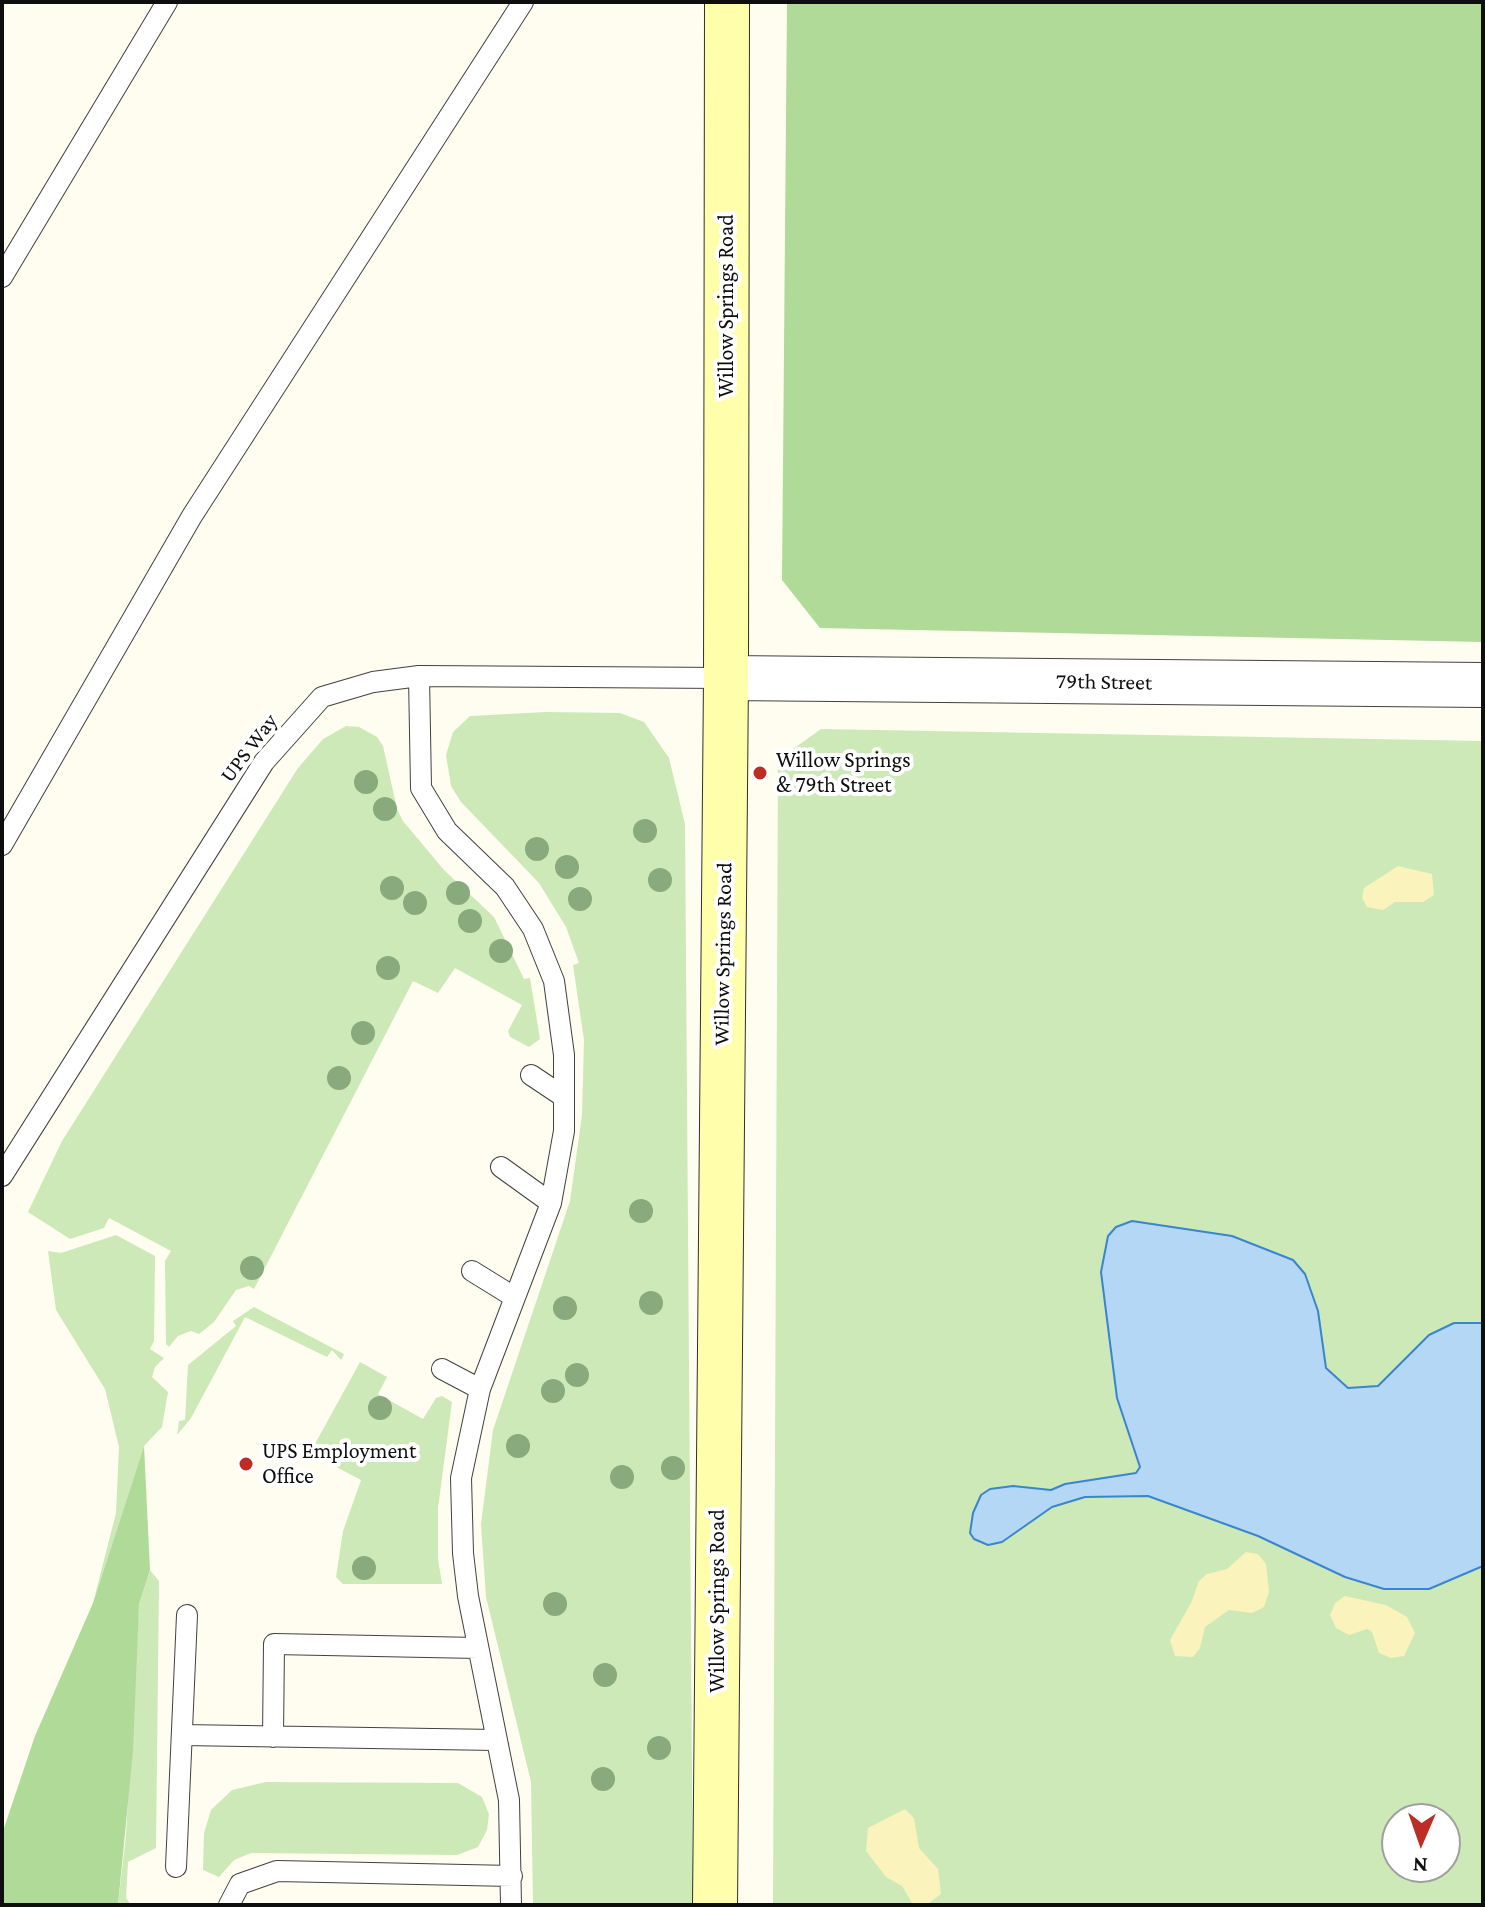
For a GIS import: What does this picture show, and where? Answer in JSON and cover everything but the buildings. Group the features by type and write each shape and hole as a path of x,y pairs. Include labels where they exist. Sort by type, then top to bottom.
{"main road":[{"name":"Willow Springs Road","path":"715,1905 726,678 727,2"}],"street":[{"name":"79th Street","path":"726,678 1483,685"}],"lane":[{"path":"2,277 167,2"},
{"path":"2,845 192,516 523,2"},
{"path":"419,676 421,788 447,831 515,900 543,948 560,1009 564,1131 551,1203 480,1389 465,1448 461,1508 468,1596 509,1800 511,1905"},
{"name":"UPS Way","path":"2,1176 264,762 322,697 373,682 419,676 726,678"},
{"path":"531,1075 564,1097"},
{"path":"501,1167 551,1203"},
{"path":"472,1271 514,1297"},
{"path":"442,1369 480,1389"},
{"path":"176,1867 187,1615"},
{"path":"273,1737 274,1644 478,1648"},
{"path":"182,1735 496,1740"},
{"path":"229,1905 240,1884 277,1871 512,1876"}],"green space":[{"path":"787,2 1483,2 1483,642 820,628 782,580"},
{"path":"546,712 620,713 644,722 669,758 685,824 693,1905 533,1905 531,1782 486,1597 481,1524 493,1430 570,1201 582,1115 584,1040 573,965 579,963 566,927 539,883 461,802 451,786 446,755 453,732 470,716"},
{"path":"346,726 359,727 377,737 383,746 397,809 403,821 444,870 494,917 524,979 530,978 540,1039 529,1047 510,1037 508,1031 522,1005 455,968 438,993 413,981 254,1289 249,1286 236,1290 214,1322 199,1334 191,1331 178,1336 169,1347 166,1344 165,1261 171,1251 109,1218 104,1228 70,1239 28,1212 62,1141 298,768 323,739"},
{"path":"821,729 1483,741 1483,1905 773,1905 778,760"},
{"path":"116,1235 155,1256 154,1341 150,1349 164,1358 155,1367 152,1377 168,1392 162,1427 144,1446 93,1603 116,1513 119,1447 105,1389 56,1310 48,1251 61,1253"},
{"path":"254,1307 344,1354 341,1360 332,1350 327,1357 245,1317 191,1418 177,1435 179,1421 185,1420 188,1365 236,1326 233,1321"},
{"path":"360,1362 387,1377 378,1394 423,1419 436,1398 442,1396 452,1402 438,1508 438,1559 442,1584 343,1584 336,1577 343,1531 361,1480 310,1453"},
{"path":"144,1446 150,1570 139,1604 133,1751 118,1905 2,1905 2,1834 35,1736 93,1603"},
{"path":"150,1570 159,1581 156,1848 128,1862 126,1898 131,1905 118,1905 126,1835 139,1604"},
{"path":"266,1782 458,1783 482,1797 489,1814 487,1830 478,1847 457,1855 251,1853 234,1860 219,1877 203,1870 204,1833 211,1810 232,1790"}],"sand":[{"path":"1398,866 1432,874 1434,895 1423,902 1395,902 1383,910 1367,907 1362,898 1364,888"},
{"path":"1246,1552 1258,1554 1266,1564 1269,1592 1264,1607 1252,1613 1229,1610 1205,1627 1200,1648 1193,1657 1175,1656 1170,1640 1191,1603 1199,1581 1207,1574 1227,1569"},
{"path":"1345,1596 1386,1605 1407,1617 1415,1633 1404,1656 1391,1658 1379,1653 1372,1632 1367,1629 1349,1635 1336,1628 1330,1615 1335,1603"},
{"path":"905,1809 914,1818 919,1848 938,1869 941,1894 929,1903 912,1903 902,1886 886,1877 866,1851 868,1828"}],"water":[{"path":"1132,1221 1232,1236 1293,1260 1305,1274 1318,1311 1326,1368 1348,1388 1378,1386 1429,1335 1454,1323 1483,1323 1483,1566 1429,1589 1384,1589 1345,1577 1258,1536 1148,1496 1085,1497 1052,1507 1002,1542 988,1545 974,1539 970,1533 973,1513 981,1495 990,1489 1013,1486 1051,1490 1065,1484 1136,1473 1140,1467 1117,1398 1101,1272 1108,1236 1116,1227"}],"place":[{"name":"Willow Springs & 79th Street","path":"760,773"},
{"name":"UPS Employment Office","path":"246,1464"}]}
